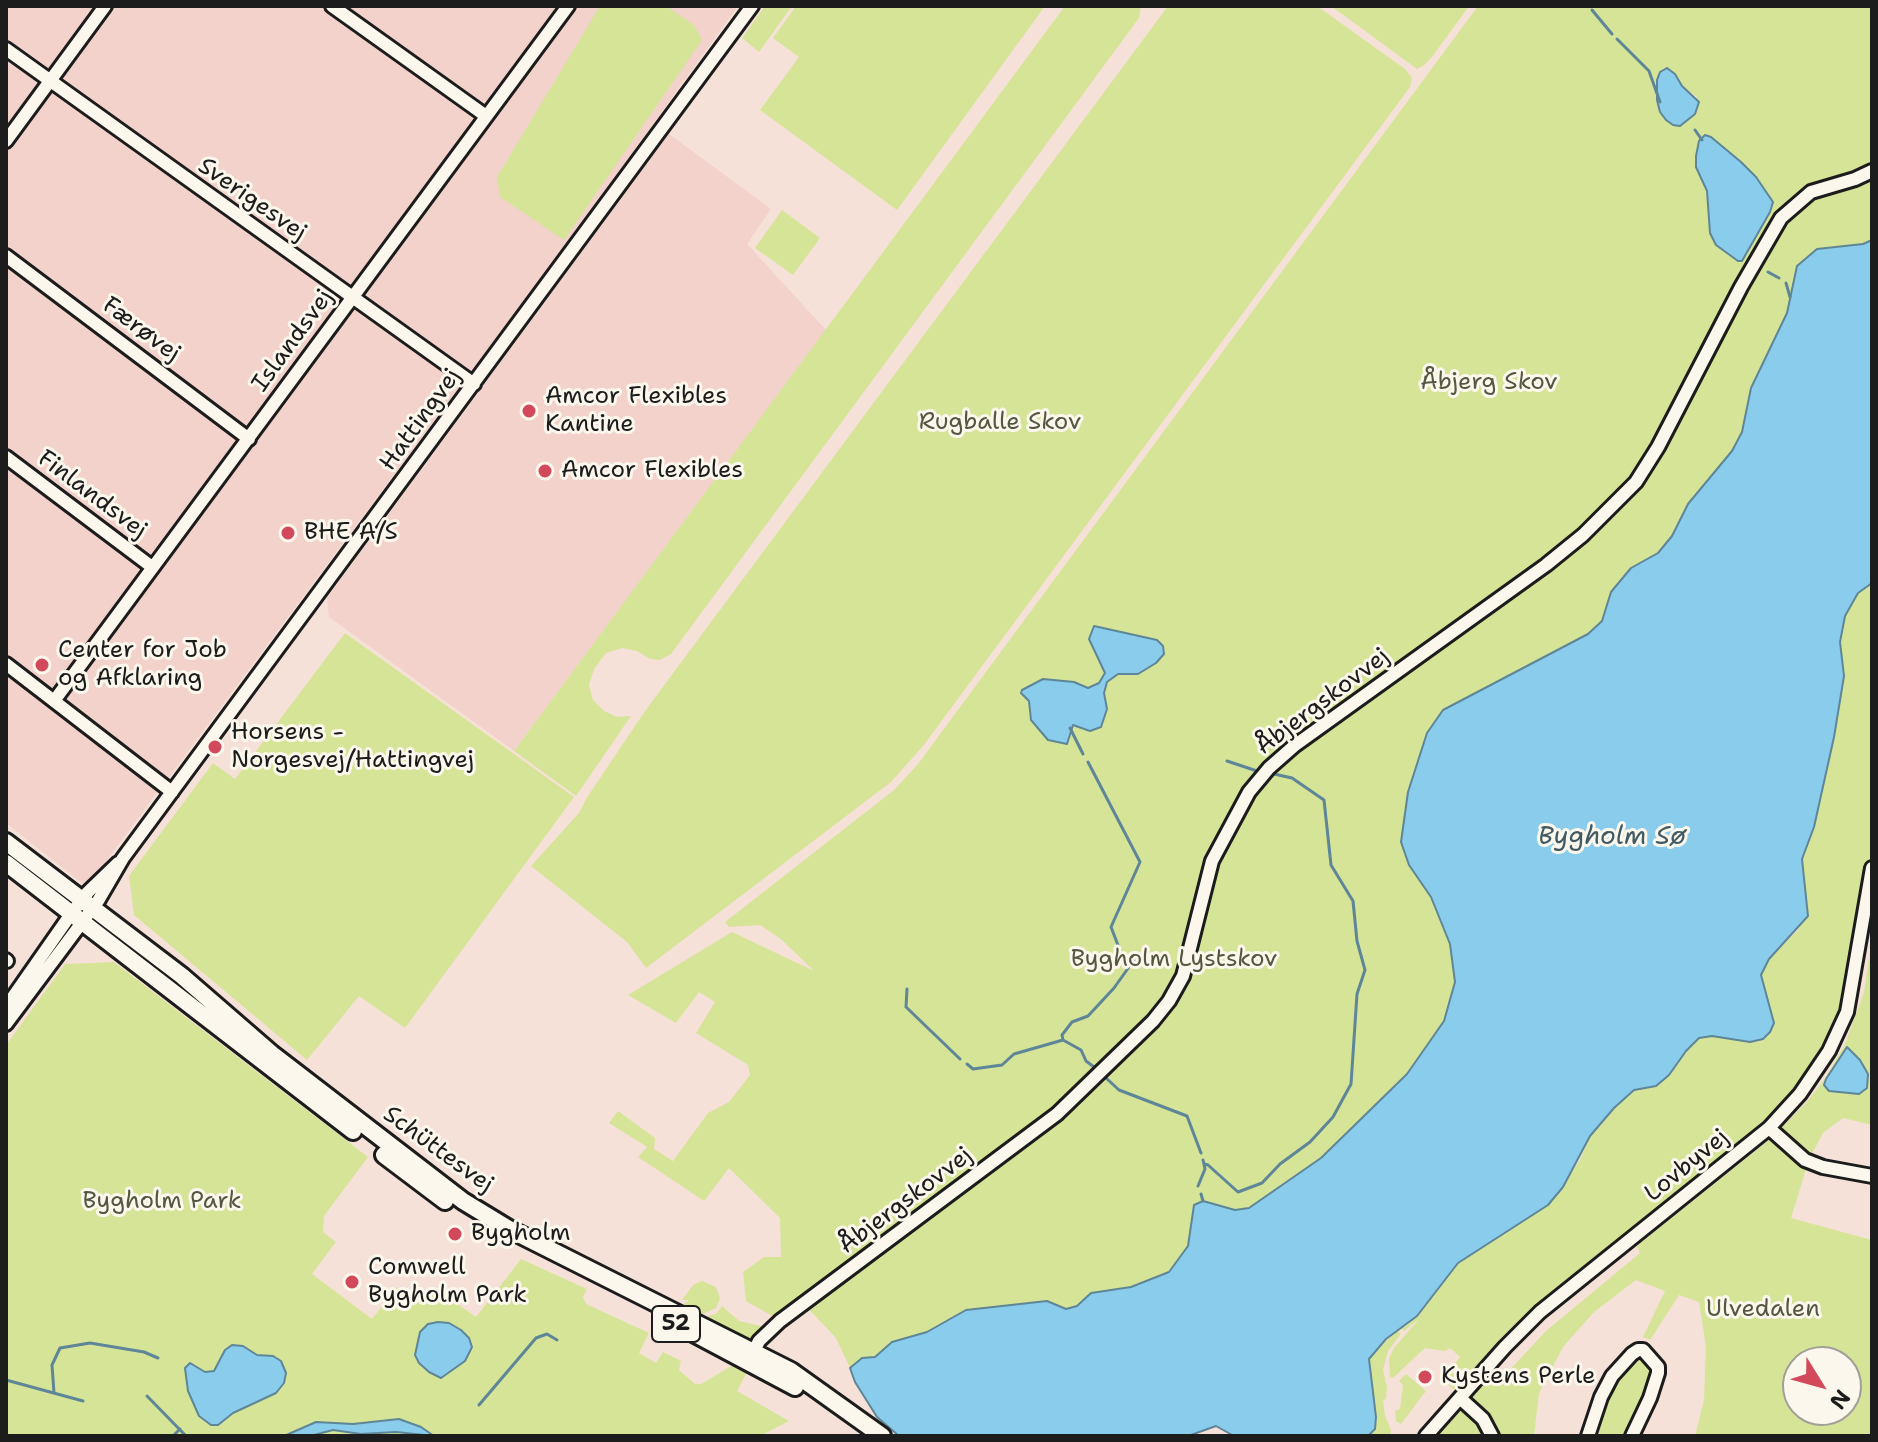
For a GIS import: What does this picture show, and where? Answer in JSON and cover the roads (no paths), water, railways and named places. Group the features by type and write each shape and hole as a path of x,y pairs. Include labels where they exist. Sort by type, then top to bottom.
{"main road":[{"name":"52","path":"6,842 88,904"},
{"name":"52","path":"6,863 77,918"},
{"name":"Schüttesvej","path":"88,904 182,976 272,1054 463,1201 509,1229 754,1351 802,1378 882,1436"},
{"name":"Schüttesvej","path":"77,918 457,1210 499,1236 614,1291 785,1381 866,1436"}],"street":[{"path":"6,141 105,6"},
{"path":"332,6 486,116"},
{"name":"Islandsvej","path":"54,701 568,6"},
{"name":"Hattingvej","path":"77,918 752,6"},
{"name":"Sverigesvej","path":"6,49 474,384"},
{"name":"Åbjergskovvej","path":"754,1351 759,1341 780,1321 1057,1114 1153,1021 1183,976 1212,861 1249,792 1269,768 1294,746 1546,565 1583,535 1636,482 1658,447 1741,287 1781,218 1811,192 1872,171"},
{"name":"Færøvej","path":"6,256 249,439"},
{"name":"Finlandsvej","path":"6,457 152,567"},
{"path":"6,664 172,792"},
{"name":"Lovbyvej","path":"1426,1436 1540,1312 1769,1128 1800,1094 1834,1041 1847,1012 1872,868"},
{"path":"6,1007 77,918"},
{"path":"6,1024 77,918"},
{"path":"1769,1128 1805,1160 1823,1167 1872,1176"},
{"path":"1588,1436 1601,1397 1612,1376 1632,1354 1643,1350 1658,1367 1658,1373 1632,1436"},
{"path":"1460,1398 1483,1419 1492,1436"}],"water":[{"path":"1667,68 1699,102 1695,114 1680,126 1666,120 1657,100 1657,80 1660,72"},
{"path":"1705,135 1741,162 1773,202 1742,261 1716,245 1710,233 1707,191 1696,167 1699,141"},
{"name":"Bygholm Sø","path":"1872,240 1872,583 1858,593 1845,616 1840,642 1844,676 1834,737 1814,827 1802,859 1808,916 1769,959 1761,975 1774,1023 1770,1032 1763,1039 1750,1042 1712,1036 1699,1038 1656,1086 1634,1090 1614,1108 1590,1136 1563,1187 1548,1205 1458,1263 1417,1316 1386,1339 1369,1359 1376,1417 1375,1429 1368,1436 1234,1436 1216,1426 1188,1436 899,1436 877,1417 855,1382 850,1368 862,1358 875,1357 892,1342 927,1332 966,1310 1047,1301 1066,1309 1077,1306 1091,1293 1131,1287 1169,1272 1188,1246 1194,1205 1203,1201 1235,1210 1249,1208 1321,1158 1407,1074 1444,1021 1455,982 1450,944 1431,897 1409,865 1401,842 1408,792 1427,733 1443,710 1588,634 1602,621 1611,592 1631,568 1658,553 1672,536 1688,504 1732,451 1742,432 1751,388 1787,313 1797,266 1817,249 1863,244"},
{"path":"1094,626 1157,640 1163,646 1164,654 1138,674 1118,674 1107,682 1104,693 1107,709 1101,727 1090,731 1073,725 1067,744 1048,740 1031,720 1029,701 1021,693 1022,690 1043,679 1074,682 1088,688 1099,683 1105,673 1089,639"},
{"path":"1847,1047 1868,1074 1867,1088 1859,1094 1829,1091 1824,1085"},
{"path":"449,1323 461,1330 472,1347 465,1361 441,1378 429,1372 415,1355 420,1332 428,1324"},
{"path":"232,1345 243,1346 257,1355 273,1356 281,1361 286,1373 284,1383 276,1393 233,1413 218,1425 211,1425 199,1416 188,1391 185,1368 190,1363 205,1372 214,1371 225,1350"},
{"path":"399,1419 421,1427 434,1436 333,1430 310,1436 284,1436 316,1422 353,1424"}],"waterway":[{"path":"1592,10 1612,34"},
{"path":"1617,39 1649,71 1660,102"},
{"path":"1695,130 1702,140"},
{"path":"1768,272 1779,278"},
{"path":"1786,283 1790,297"},
{"path":"1070,728 1083,754"},
{"path":"1227,761 1257,771"},
{"path":"1088,762 1140,862 1111,927 1121,953 1134,960 1088,1016 1072,1022 1062,1035 1063,1040 1081,1050 1086,1061 1094,1067"},
{"path":"1204,1164 1238,1192 1262,1183 1280,1164 1310,1142 1333,1117 1351,1084 1357,994 1365,970 1357,941 1353,901 1331,865 1324,800 1292,778 1274,774"},
{"path":"907,989 906,1007 960,1059"},
{"path":"967,1064 973,1069 1002,1065 1014,1054 1063,1040"},
{"path":"1106,1078 1119,1090 1187,1116 1201,1153"},
{"path":"1198,1186 1205,1169 1203,1160"},
{"path":"1201,1194 1203,1201"},
{"path":"479,1405 536,1338 547,1334 557,1340"},
{"path":"54,1393 52,1365 60,1348 90,1343 144,1352 158,1358"},
{"path":"6,1380 83,1401"},
{"path":"147,1396 186,1436"},
{"path":"173,1436 180,1429"}],"place":[{"name":"Amcor Flexibles Kantine","path":"529,411"},
{"name":"Amcor Flexibles","path":"545,471"},
{"name":"BHE A/S","path":"288,533"},
{"name":"Center for Job og Afklaring","path":"42,665"},
{"name":"Horsens - Norgesvej/Hattingvej","path":"215,747"},
{"name":"Bygholm","path":"455,1234"},
{"name":"Comwell Bygholm Park","path":"352,1282"},
{"name":"Kystens Perle","path":"1425,1377"}],"park label":[{"name":"Åbjerg Skov","path":"1489,383"},
{"name":"Rugballe Skov","path":"1000,423"},
{"name":"Bygholm Lystskov","path":"1174,960"},
{"name":"Bygholm Park","path":"162,1202"},
{"name":"Ulvedalen","path":"1763,1310"}]}
